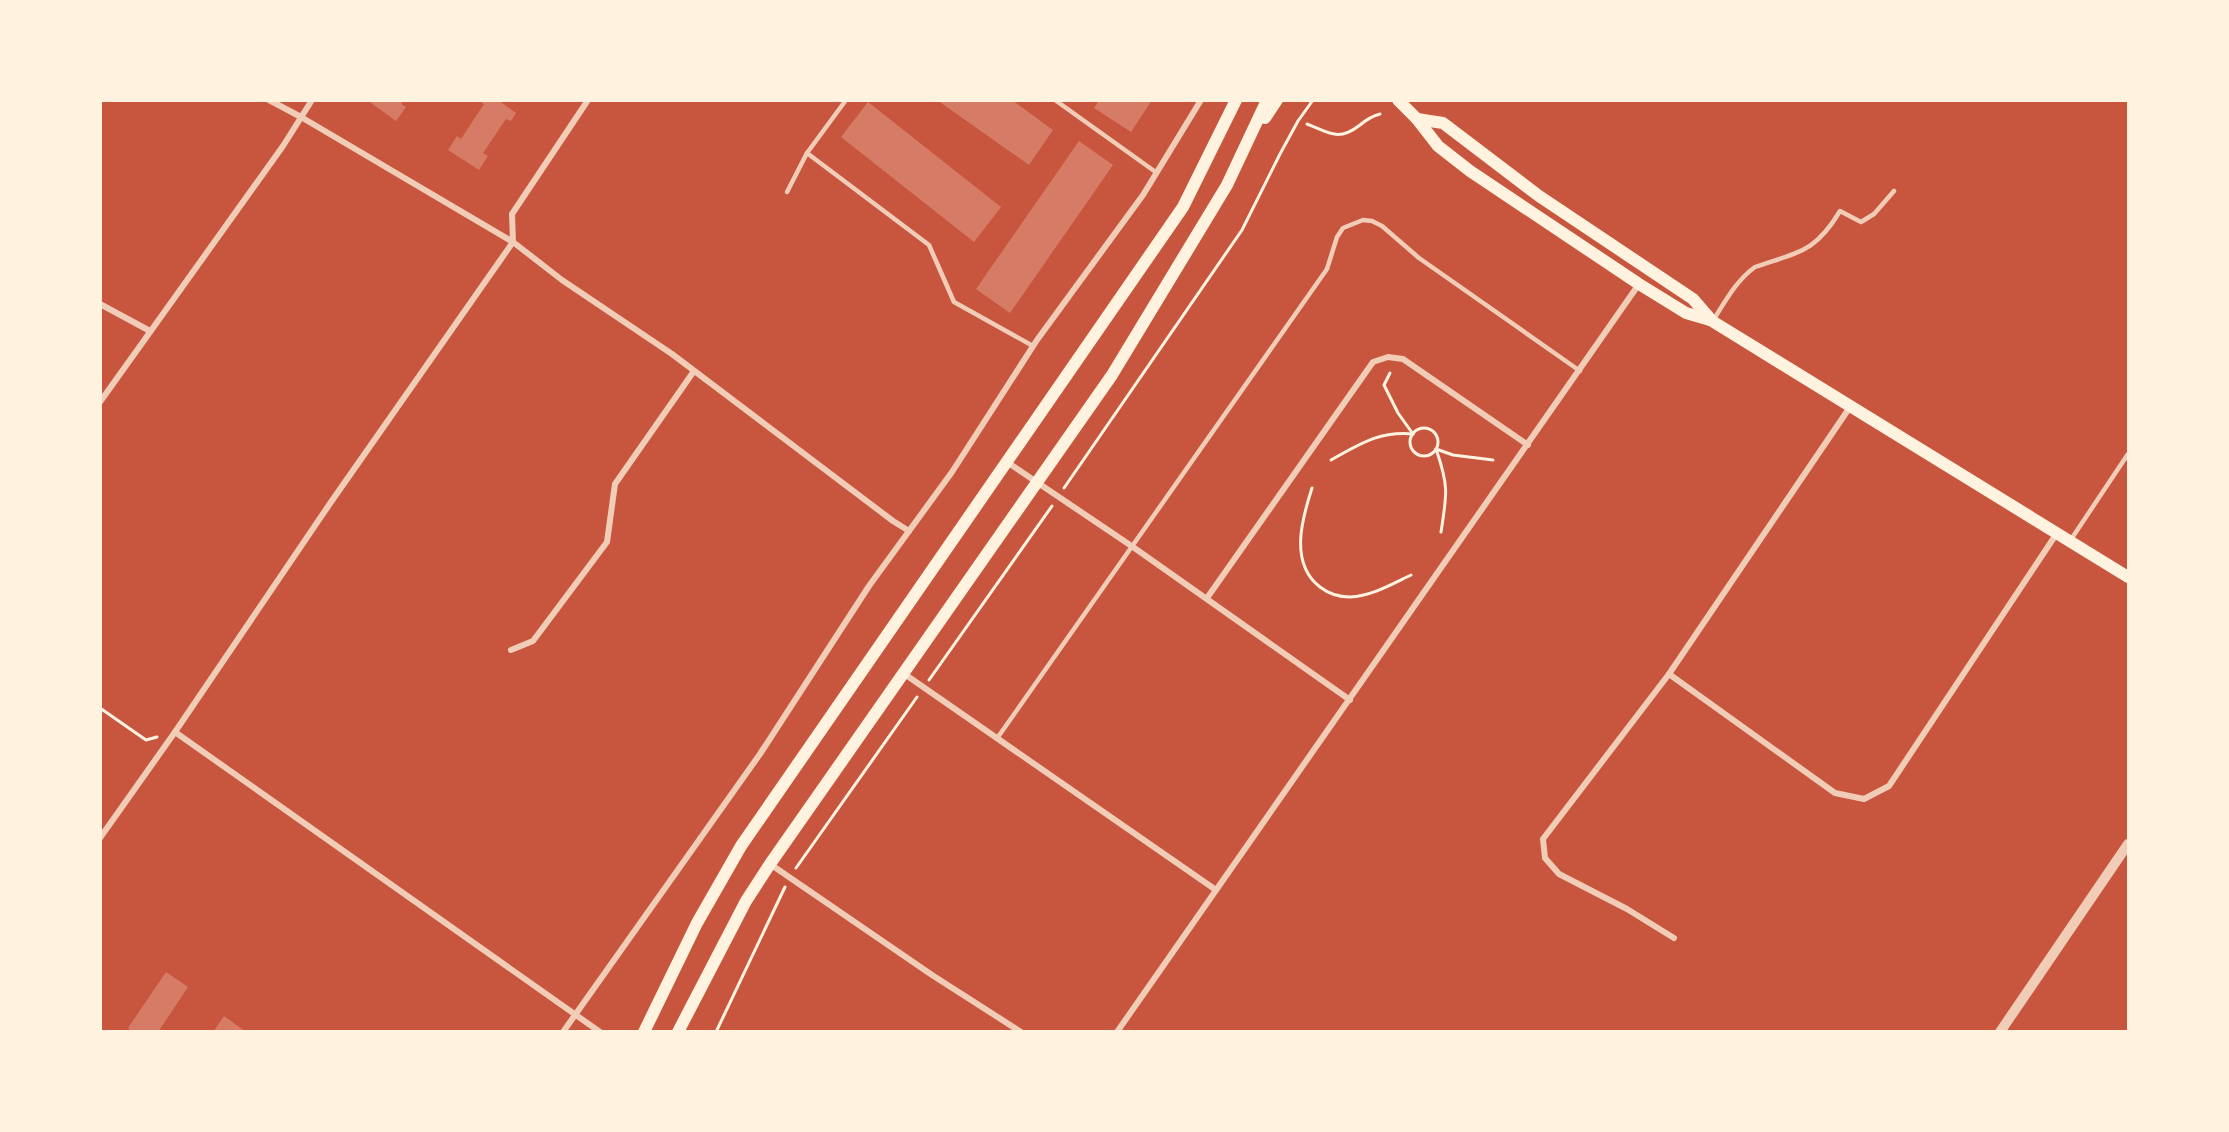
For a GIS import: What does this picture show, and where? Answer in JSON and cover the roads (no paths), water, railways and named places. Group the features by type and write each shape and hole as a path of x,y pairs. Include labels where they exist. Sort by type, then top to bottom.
{"main road":[{"path":"644,1032 698,923 741,846 1183,207 1236,100"},
{"path":"678,1032 746,902 770,864 1112,375 1227,185 1267,100"},
{"path":"1252,136 1277,100"},
{"path":"1398,100 1418,119 1438,146 1470,171 1639,285 1686,313 1712,321 2128,577"},
{"path":"1418,119 1443,123 1539,196 1693,299 1712,321"}],"street":[{"path":"269,100 513,242 562,280 694,371 909,531"},
{"path":"100,402 283,146 312,100"},
{"path":"100,838 513,242 512,214 588,100"},
{"path":"563,1032 578,1014 669,880 760,754 869,586 952,472 1034,346 1143,195 1201,100"},
{"path":"1117,1032 1639,285"},
{"path":"100,304 150,331"},
{"path":"1207,598 1373,362 1388,357 1402,358 1528,445"},
{"path":"511,650 533,641 606,542 615,484 694,371"},
{"path":"1674,938 1627,909 1559,874 1545,858 1543,839 1669,674 1850,407"},
{"path":"1007,462 1207,598 1350,700"},
{"path":"1669,674 1834,793 1864,799 1889,786 2057,533"},
{"path":"903,672 1216,890"},
{"path":"175,732 578,1014 600,1032"},
{"path":"2000,1032 2128,844"},
{"path":"770,864 932,975 1021,1032"}],"lane":[{"path":"787,192 807,153 846,100"},
{"path":"1055,100 1157,173"},
{"path":"807,153 929,245 954,302 1034,346"},
{"path":"1712,321 1733,289 1755,267 1812,245 1828,231 1840,211 1861,222 1874,214 1894,191"},
{"path":"998,737 1328,269 1337,237 1344,228 1363,220 1382,226 1419,258 1580,371"},
{"path":"2070,541 2128,454"}]}
